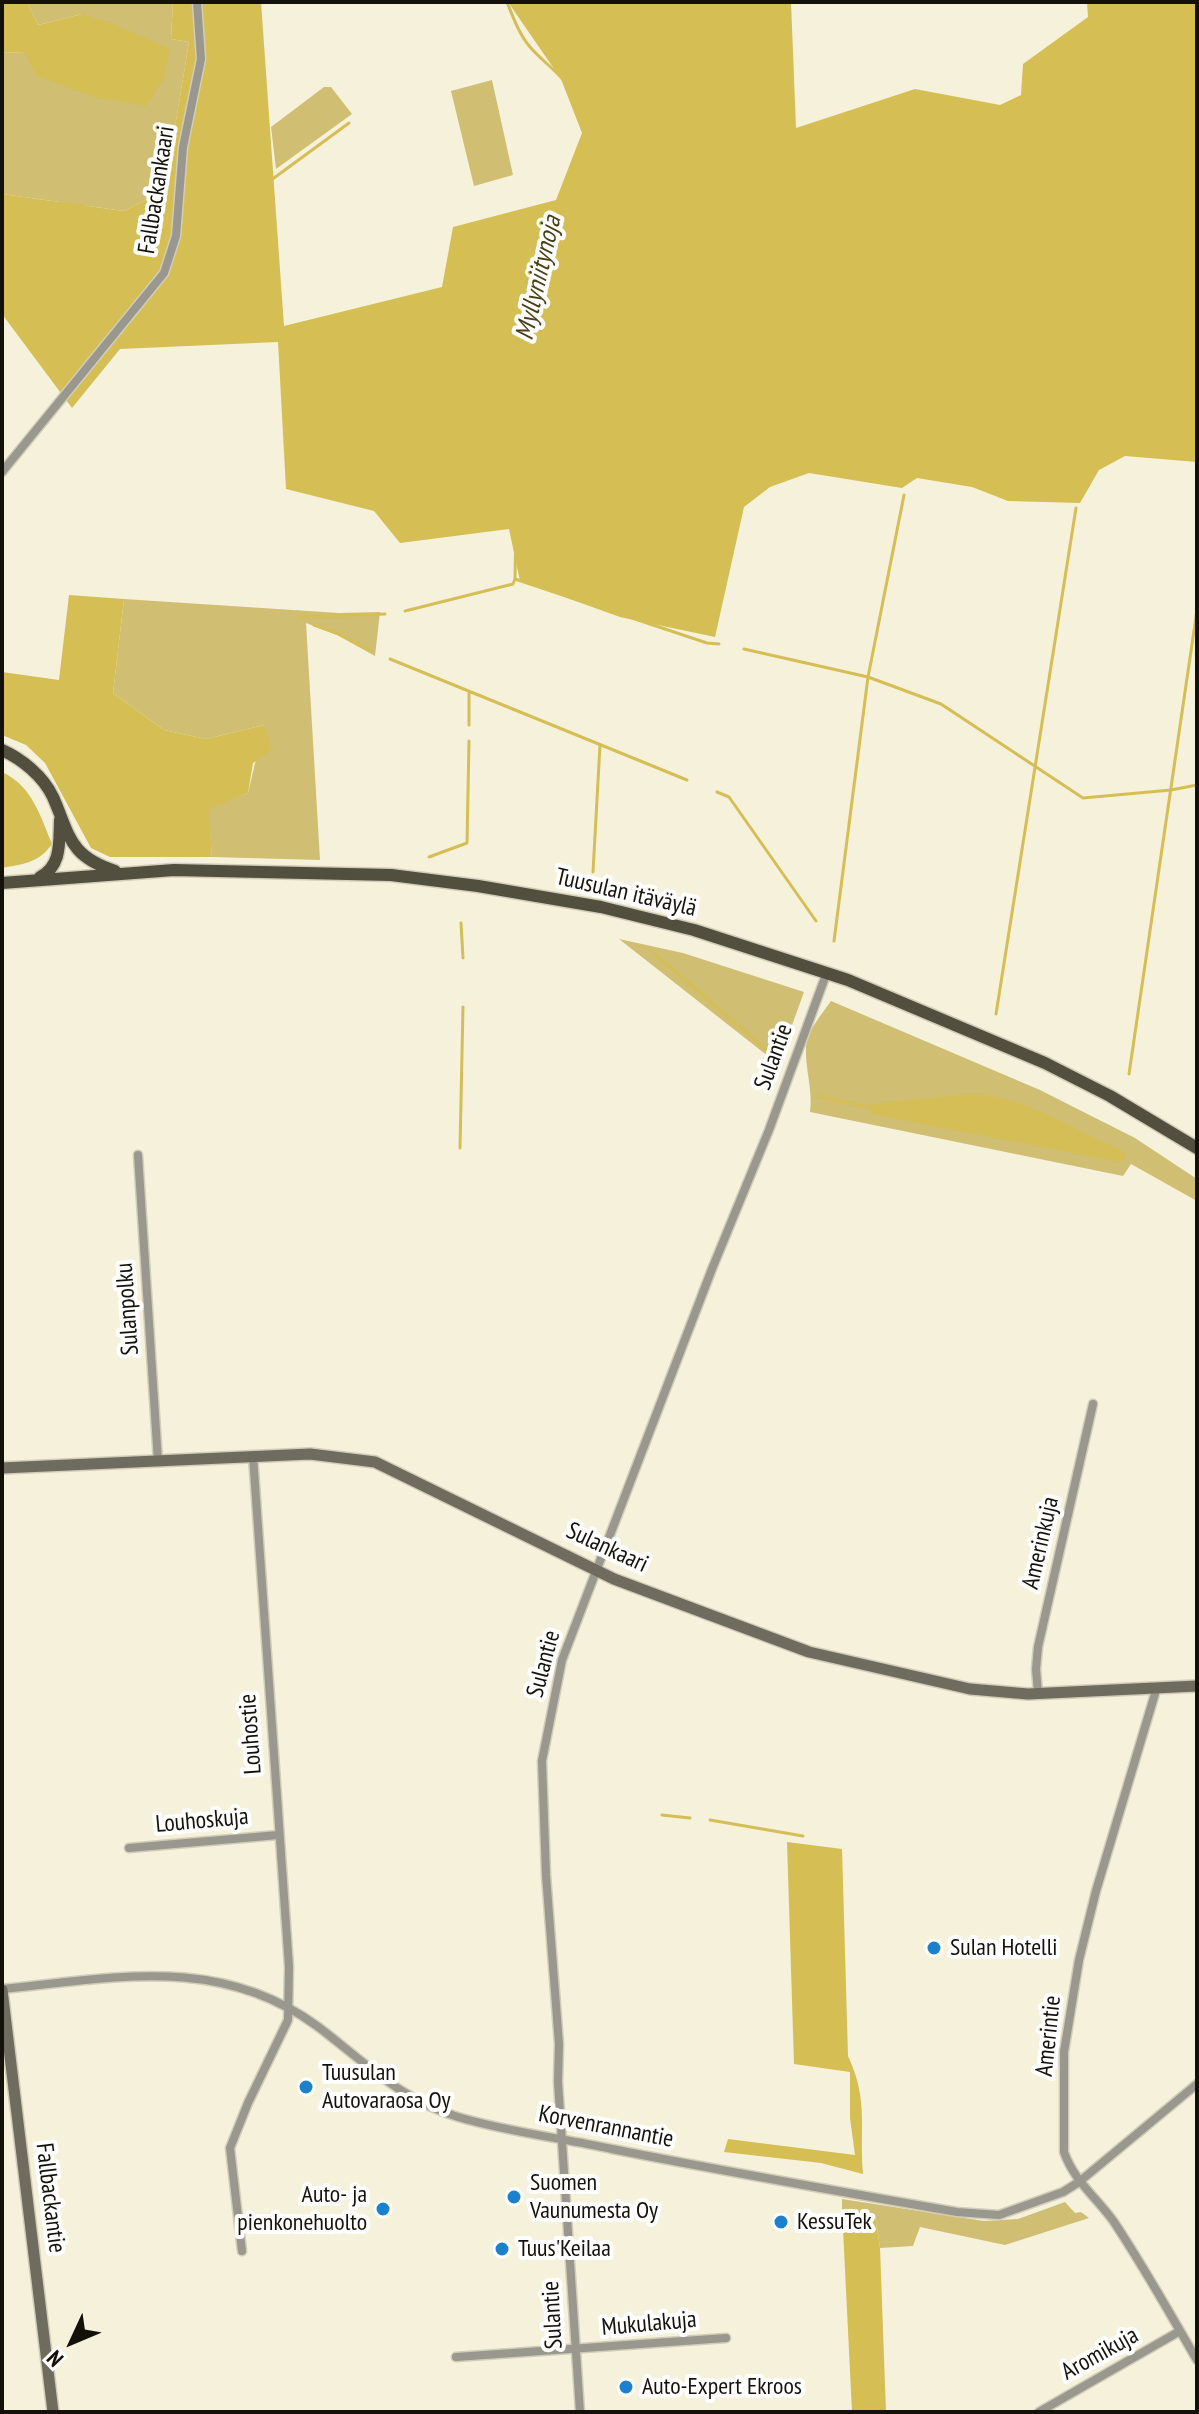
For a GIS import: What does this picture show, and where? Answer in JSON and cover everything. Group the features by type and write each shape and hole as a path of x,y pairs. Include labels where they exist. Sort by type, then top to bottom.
{"main road":[{"path":"2,750 26,764 45,784 60,820 81,853 101,866 118,872"},
{"path":"36,880 52,869 56,860 60,820"},
{"name":"Tuusulan itäväylä","path":"2,883 118,872 258,870 391,875 474,885 601,907 694,930 827,972 964,1027 1110,1096 1197,1148"}],"street":[{"name":"Fallbackankaari","path":"2,472 164,273 176,236 183,147 201,59 197,2"},
{"name":"Sulantie","path":"580,2412 561,2138 559,2044 546,1875 542,1761 562,1660 712,1269 769,1130 827,972"},
{"name":"Sulanpolku","path":"138,1155 158,1461"},
{"name":"Amerinkuja","path":"1038,1693 1038,1647 1093,1404"},
{"name":"Sulankaari","path":"2,1468 310,1454 375,1462 597,1568 614,1579 809,1652 970,1689 1038,1693 1197,1686"},
{"name":"Louhostie","path":"242,2251 230,2148 248,2103 286,2027 289,1967 253,1456"},
{"name":"Amerintie","path":"1157,1687 1083,1942 1064,2052 1064,2152 1079,2182 1112,2220 1197,2360"},
{"name":"Louhoskuja","path":"129,1848 278,1835"},
{"name":"Korvenrannantie","path":"2,1990 141,1975 184,1976 250,1990 315,2025 415,2101 461,2118 794,2184 957,2212 999,2215 1063,2192 1197,2084"},
{"name":"Fallbackantie","path":"2,1990 53,2412"},
{"name":"Aromikuja","path":"1039,2412 1180,2331"},
{"name":"Mukulakuja","path":"456,2357 726,2338"}],"shaded area":[{"path":"2,2 27,2 38,25 82,14 109,22 170,49 163,80 146,106 94,97 37,76 25,53 2,52"},
{"path":"27,2 173,2 171,39 189,42 162,206 153,196 124,211 2,194 2,52 25,53 82,14 38,25"},
{"path":"173,2 261,2 284,326 442,287 453,227 556,200 582,133 561,79 508,2 791,2 796,128 915,89 1000,105 1021,95 1023,64 1088,17 1087,2 1197,2 1197,462 1125,456 1099,470 1080,503 1008,501 972,487 917,478 902,488 809,473 770,487 744,507 715,637 620,617 520,581 509,529 400,543 374,511 286,489 278,342 120,349 72,408 2,314 2,194 124,211 153,196 162,205 189,42 171,39"},
{"path":"492,80 513,175 474,186 451,91"},
{"path":"324,87 331,87 352,114 276,169 271,127"},
{"path":"69,595 124,599 113,693 164,730 206,739 264,725 272,750 253,763 248,793 209,809 212,857 110,857 91,848 45,763 26,745 2,735 2,672 59,680"},
{"path":"124,599 339,613 380,612 375,656 337,635 306,623 320,860 212,857 208,808 248,793 264,725 206,739 164,730 113,693"},
{"path":"2,772 28,793 52,844 36,859 2,868"},
{"path":"619,939 683,953 804,992 778,1064"},
{"path":"831,1001 1040,1090 1135,1138 1197,1179 1197,1201 1131,1164 1123,1176 810,1112 807,1041"},
{"path":"972,1094 992,1096 1030,1107 1121,1150 1126,1154 1124,1160 1119,1162 872,1114 870,1104"},
{"path":"787,1842 842,1849 848,2056 861,2101 863,2174 821,2163 724,2152 728,2139 855,2155 850,2118 850,2072 794,2064"},
{"path":"842,2199 984,2221 1018,2219 1065,2202 1075,2213 1081,2212 1089,2218 1005,2245 920,2227 913,2246 880,2248 875,2215 842,2209"},
{"path":"842,2209 875,2215 880,2248 886,2412 852,2412"}],"waterway":[{"name":"Myllyniitynoja","path":"507,2 526,42 564,80 573,94 587,143 547,345 535,368 518,386 514,403 508,483 516,522 515,579"},
{"path":"185,213 263,186 349,123"},
{"path":"2,200 81,205 109,217 170,216"},
{"path":"834,941 868,677 904,495"},
{"path":"996,1014 1076,508"},
{"path":"515,579 707,643 719,644"},
{"path":"405,611 513,584 515,579"},
{"path":"1129,1074 1197,610"},
{"path":"299,617 385,614"},
{"path":"314,625 371,651"},
{"path":"744,649 868,677 941,704 1083,798 1197,785"},
{"path":"390,659 687,780"},
{"path":"469,693 469,725"},
{"path":"429,857 467,843 469,741"},
{"path":"593,872 600,745"},
{"path":"717,792 729,797 816,921"},
{"path":"461,923 463,958"},
{"path":"655,954 779,1061"},
{"path":"460,1148 463,1007"},
{"path":"818,1096 871,1108"},
{"path":"662,1815 690,1818"},
{"path":"710,1820 803,1836"}],"place":[{"name":"Sulan Hotelli","path":"934,1948"},
{"name":"Tuusulan Autovaraosa Oy","path":"306,2087"},
{"name":"Suomen Vaunumesta Oy","path":"514,2197"},
{"name":"Auto- ja pienkonehuolto","path":"383,2209"},
{"name":"KessuTek","path":"781,2222"},
{"name":"Tuus'Keilaa","path":"502,2249"},
{"name":"Auto-Expert Ekroos","path":"626,2387"}]}
